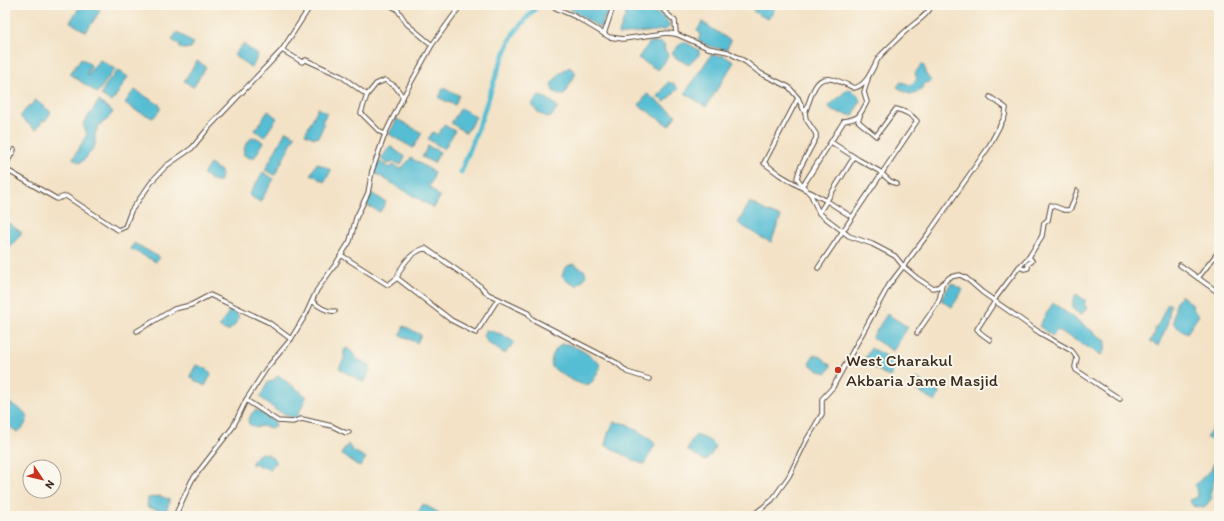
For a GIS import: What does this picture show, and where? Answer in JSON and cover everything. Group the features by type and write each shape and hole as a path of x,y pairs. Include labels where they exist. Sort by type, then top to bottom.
{"street":[{"path":"5,169 57,199 66,196 118,230 125,227 131,211 153,180 166,166 192,148 210,126 282,50 311,5"},
{"path":"390,5 397,8 407,24 432,45"},
{"path":"176,516 192,480 233,427 246,400 266,369 291,339 306,314 317,290 350,241 356,218 368,193 372,170 385,134 403,97 432,45 461,5"},
{"path":"549,5 576,17 609,37 623,39 666,33 676,34 708,48 728,52 746,62 760,73 789,87 798,98 805,113 806,119 816,134 815,142 800,168 797,178 802,186 811,195 819,213 849,236 872,244 895,256 904,267 932,288 938,287 950,277 960,275 972,282 982,292 1040,333 1072,351 1076,358 1076,370 1120,399"},
{"path":"604,34 612,10 610,5"},
{"path":"805,113 815,86 823,79 836,79 854,88 862,85 880,57 908,29 928,12 932,5"},
{"path":"664,11 675,21 676,34"},
{"path":"282,50 302,62 306,60 341,76 367,95"},
{"path":"818,268 842,230 917,121 903,110 896,109 876,136 858,121 867,102 864,92 870,74"},
{"path":"385,134 380,132 361,112 367,95 376,84 385,80 395,86 403,97"},
{"path":"752,516 772,500 789,476 806,441 822,414 822,399 833,387 883,295 988,148 1005,116 1006,108 990,97"},
{"path":"798,98 764,163 780,175 827,201 852,217"},
{"path":"802,186 844,121 855,119 860,116"},
{"path":"831,142 882,173 890,182 897,184"},
{"path":"5,166 14,150"},
{"path":"819,213 854,157"},
{"path":"990,340 981,334 977,329 994,303 994,300 1029,257 1042,236 1044,223 1048,220 1051,205 1064,210 1069,210 1077,191"},
{"path":"341,255 388,285 397,278 401,267 416,252 425,248 480,286 488,294 528,313 532,319 617,364 627,372 648,379"},
{"path":"1198,278 1219,251"},
{"path":"1020,267 1024,269 1028,268 1028,264 1032,261 1029,257"},
{"path":"1180,265 1219,293"},
{"path":"397,278 451,320 476,333 498,299"},
{"path":"917,334 937,304 940,297 942,284"},
{"path":"137,331 174,309 191,305 210,295 268,322 291,339"},
{"path":"312,301 321,308 335,312"},
{"path":"246,400 278,421 292,422 302,419 332,426 346,433 349,432"}],"water":[{"path":"81,5 94,6 100,11 86,32 70,22"},
{"path":"564,5 606,5 609,9 600,28"},
{"path":"756,5 775,5 773,13 767,19 753,11"},
{"path":"629,6 658,14 667,21 670,26 665,30 618,35"},
{"path":"702,22 731,41 726,50 708,46 698,40 701,34 697,31"},
{"path":"177,32 193,43 191,48 179,48 180,45 172,40"},
{"path":"683,41 699,50 699,55 689,65 676,58 672,53"},
{"path":"650,42 661,43 665,46 664,48 668,55 658,70 638,58"},
{"path":"243,44 258,55 252,68 234,55"},
{"path":"711,55 724,56 734,62 706,107 685,93"},
{"path":"81,58 91,65 87,75 88,76 93,67 100,60 115,69 97,93 70,74"},
{"path":"197,61 206,67 193,87 184,81"},
{"path":"922,64 925,68 925,73 931,81 929,83 926,82 919,91 913,94 907,93 897,87 901,82 911,85 917,79 915,73"},
{"path":"570,67 576,73 564,95 560,95 553,91 551,84 562,71"},
{"path":"118,70 128,77 112,102 101,95 104,87"},
{"path":"668,82 674,84 678,89 665,102 658,97"},
{"path":"443,88 459,95 455,105 439,98"},
{"path":"848,89 857,94 860,101 853,116 832,111 829,106"},
{"path":"135,90 160,105 160,110 153,118 135,110 125,103"},
{"path":"647,94 676,115 669,126 639,105"},
{"path":"539,96 550,100 558,108 550,118 540,114 532,105"},
{"path":"35,100 51,112 36,130 20,117"},
{"path":"99,101 113,112 107,120 99,125 95,134 95,145 86,158 80,163 73,159 87,134 83,124"},
{"path":"318,108 327,113 322,122 324,124 318,138 314,138 305,134"},
{"path":"461,108 476,117 466,133 451,123"},
{"path":"268,111 277,118 264,137 255,130"},
{"path":"397,119 422,133 413,148 389,134"},
{"path":"444,125 455,131 444,149 428,139 433,132 438,135"},
{"path":"286,131 295,136 275,175 265,170"},
{"path":"252,137 264,142 254,158 250,158 244,155 244,150 245,146"},
{"path":"390,146 405,157 401,165 395,162 387,164 381,159"},
{"path":"428,146 440,152 434,163 422,157"},
{"path":"411,158 434,172 433,179 429,186 440,197 434,208 373,172 379,161 389,168 394,165 401,169"},
{"path":"317,163 331,170 325,182 311,174"},
{"path":"210,164 221,171 219,182 215,182 203,174"},
{"path":"263,172 274,179 260,202 249,195"},
{"path":"371,193 386,202 380,212 365,204"},
{"path":"750,202 781,217 771,242 738,223"},
{"path":"5,220 22,233 6,252 5,251"},
{"path":"134,243 159,257 156,262 131,249"},
{"path":"574,264 585,271 586,277 577,286 568,282 562,276 569,265"},
{"path":"951,283 963,290 952,307 941,300"},
{"path":"1076,294 1086,301 1084,304 1087,307 1081,315 1073,309 1073,300"},
{"path":"1181,295 1193,305 1192,308 1199,315 1187,333 1173,323 1176,302"},
{"path":"1053,303 1106,341 1105,349 1101,355 1058,330 1052,336 1039,326"},
{"path":"1168,303 1171,305 1169,319 1158,346 1150,341"},
{"path":"230,310 237,314 239,318 234,326 228,331 220,328 220,325"},
{"path":"887,314 908,327 893,351 872,338"},
{"path":"404,326 421,335 417,343 400,335"},
{"path":"486,330 501,334 514,342 505,354 488,343 483,336"},
{"path":"561,344 576,347 599,363 600,368 591,383 585,385 575,382 552,367 551,361 553,355"},
{"path":"346,348 350,350 357,359 370,365 370,370 365,381 363,382 339,368 344,359 344,350"},
{"path":"871,348 898,363 890,377 863,362"},
{"path":"814,354 823,358 831,366 827,373 817,370 809,364"},
{"path":"196,365 205,368 211,375 205,386 190,376"},
{"path":"277,376 306,396 296,419 276,410 260,397 268,382 273,381"},
{"path":"916,378 940,393 935,402 911,387"},
{"path":"5,401 20,409 28,416 24,426 17,432 5,423"},
{"path":"256,410 275,421 275,426 272,428 261,426 256,428 249,424 248,421 252,413"},
{"path":"614,422 627,424 652,440 655,445 644,464 637,462 605,445 608,434"},
{"path":"1213,428 1216,433 1218,444 1219,472 1216,473 1210,494 1212,498 1204,508 1193,506 1189,500 1198,497 1195,485 1211,470 1217,456 1215,451 1216,441 1206,438"},
{"path":"696,435 710,441 715,447 711,455 705,461 687,450 691,441"},
{"path":"348,444 352,450 366,458 360,467 341,454"},
{"path":"262,453 268,454 277,462 272,466 270,471 266,467 259,467 256,463 252,465 252,462"},
{"path":"159,496 169,499 167,509 162,511 147,507 148,498"},
{"path":"423,504 445,516 416,516"}],"waterway":[{"path":"461,172 500,64 513,34 538,5"}],"place":[{"name":"West Charakul Akbaria Jame Masjid","path":"838,370"}]}
